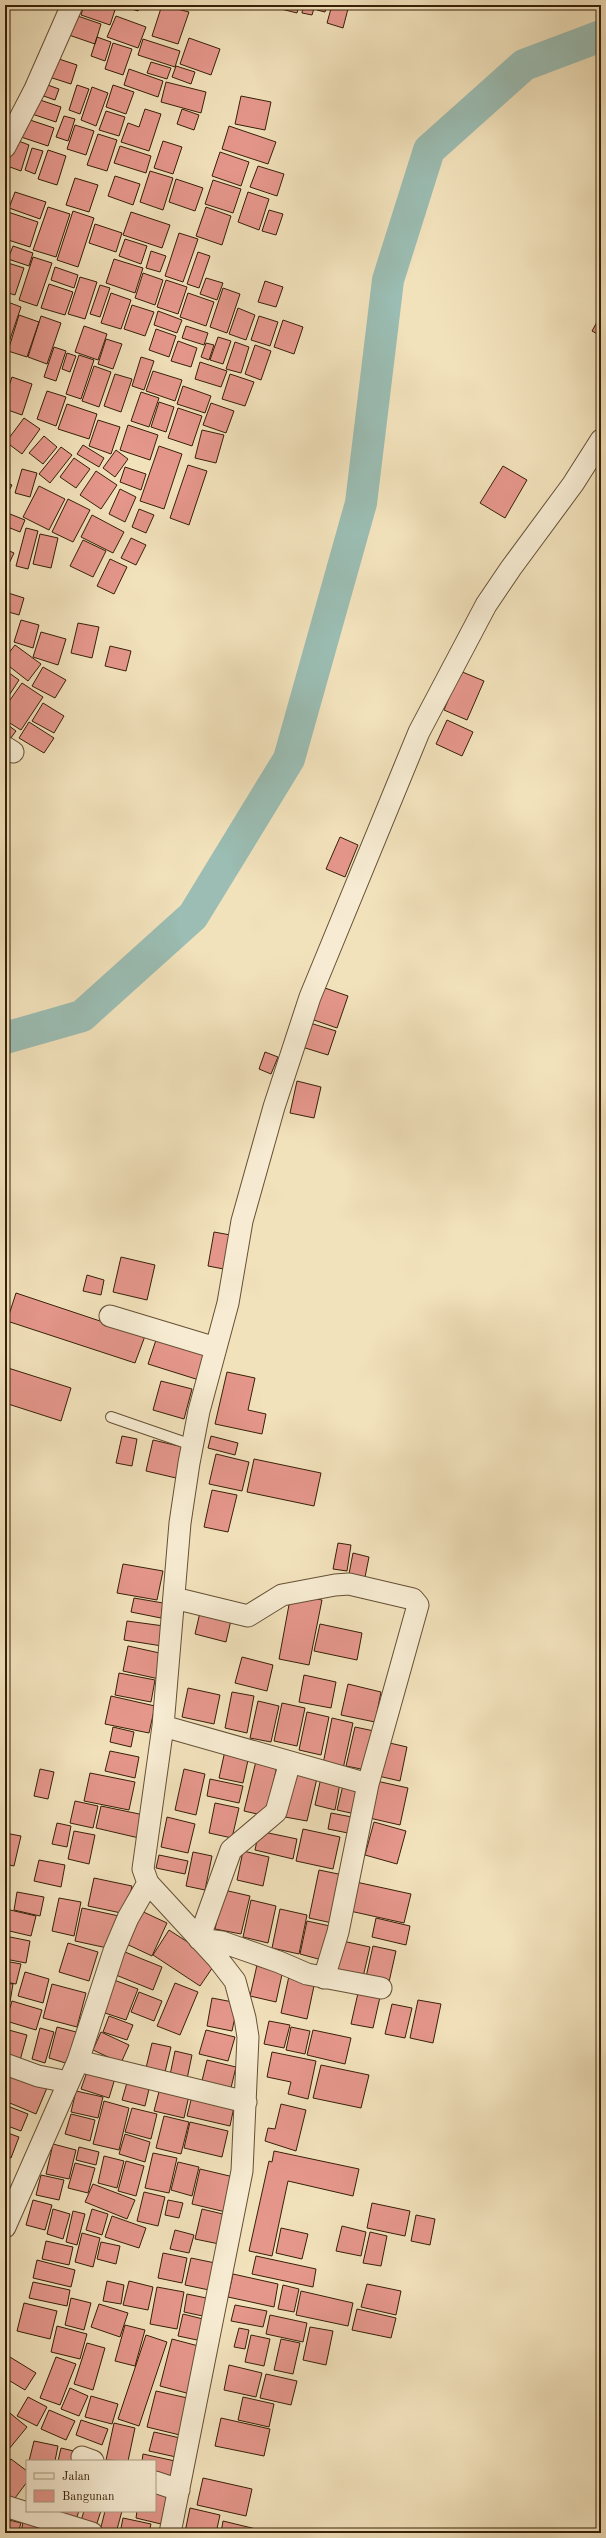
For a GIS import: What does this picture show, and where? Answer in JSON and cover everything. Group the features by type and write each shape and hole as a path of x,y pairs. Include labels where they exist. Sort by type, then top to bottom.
{"street":[{"path":"5,147 35,89 72,5"},
{"path":"170,2533 242,2171 248,2037 242,2004 235,1981 218,1958 148,1883 143,1869 144,1852 163,1726 180,1523 192,1445 228,1303 249,1190 310,997 419,732 486,606 511,568 573,484 601,440"},
{"path":"110,1316 216,1348"},
{"path":"174,1598 248,1616 282,1595 335,1585 349,1584 413,1600 418,1605 368,1784 338,1932 324,1978"},
{"path":"163,1726 368,1784"},
{"path":"199,1939 231,1850 276,1812 290,1762"},
{"path":"5,2227 78,2061 114,1951 128,1918 148,1883"},
{"path":"199,1939 222,1942 279,1962 295,1970 324,1978 381,1988"},
{"path":"78,2061 246,2102"},
{"path":"5,2064 38,2076 68,2082"},
{"path":"156,2482 179,2490"},
{"path":"5,2506 92,2533"}],"lane":[{"path":"110,1417 192,1445"}],"building":[{"path":"84,5 116,7 110,25 81,15"},
{"path":"119,5 141,5 138,11"},
{"path":"162,5 189,12 178,44 152,36"},
{"path":"282,5 299,5 297,13 281,9"},
{"path":"303,5 315,5 312,15 302,13"},
{"path":"318,5 327,5 325,12 317,10"},
{"path":"332,5 349,5 343,28 327,23"},
{"path":"69,13 101,24 95,44 63,33"},
{"path":"116,16 146,27 138,48 107,37"},
{"path":"97,37 111,42 105,61 91,56"},
{"path":"189,38 220,49 211,75 180,64"},
{"path":"143,39 180,51 175,67 138,55"},
{"path":"113,43 132,49 123,75 105,69"},
{"path":"53,57 77,65 71,84 46,76"},
{"path":"151,62 171,68 167,79 147,73"},
{"path":"176,66 195,72 191,84 172,77"},
{"path":"129,69 163,81 158,97 124,85"},
{"path":"166,82 206,92 201,113 161,102"},
{"path":"42,83 59,89 55,100 38,94"},
{"path":"77,85 89,89 80,114 69,110"},
{"path":"113,85 134,92 126,114 106,107"},
{"path":"92,87 108,93 96,126 81,120"},
{"path":"241,96 271,102 265,130 235,124"},
{"path":"31,97 61,107 56,122 26,112"},
{"path":"145,109 161,114 149,151 121,142 128,123 139,127"},
{"path":"182,109 199,115 194,130 177,124"},
{"path":"106,111 125,117 119,136 99,130"},
{"path":"64,116 75,119 68,141 56,137"},
{"path":"24,118 54,128 48,146 18,136"},
{"path":"75,125 94,131 86,155 67,149"},
{"path":"229,126 276,142 268,164 222,149"},
{"path":"98,134 117,140 107,171 87,165"},
{"path":"16,140 29,145 21,171 7,166"},
{"path":"163,141 182,147 173,174 154,168"},
{"path":"120,146 151,156 146,173 114,163"},
{"path":"32,148 43,151 35,174 25,170"},
{"path":"48,150 66,156 57,185 38,179"},
{"path":"220,152 249,162 241,186 212,176"},
{"path":"258,166 284,174 277,196 250,187"},
{"path":"150,171 173,178 163,210 140,202"},
{"path":"115,176 140,184 133,205 108,196"},
{"path":"75,178 98,185 89,212 66,205"},
{"path":"176,179 203,188 195,211 169,202"},
{"path":"213,180 241,189 233,213 205,204"},
{"path":"15,192 46,202 40,219 9,208"},
{"path":"248,192 269,199 259,230 238,222"},
{"path":"48,207 70,214 56,257 33,250"},
{"path":"206,207 231,216 222,245 196,236"},
{"path":"269,210 283,214 276,235 262,231"},
{"path":"5,211 38,222 30,247 5,239"},
{"path":"73,211 94,218 78,267 57,260"},
{"path":"131,212 170,225 162,248 123,235"},
{"path":"95,224 122,233 116,252 89,243"},
{"path":"179,233 198,239 183,282 165,276"},
{"path":"125,239 147,246 141,264 119,256"},
{"path":"13,246 33,253 29,266 8,259"},
{"path":"151,251 166,256 160,272 146,268"},
{"path":"198,252 210,256 199,288 187,284"},
{"path":"33,257 52,263 37,306 19,300"},
{"path":"114,259 143,268 135,293 106,283"},
{"path":"8,263 24,268 15,295 5,292 5,272"},
{"path":"55,267 78,275 74,288 51,280"},
{"path":"143,273 163,280 155,305 135,298"},
{"path":"80,277 97,282 85,319 68,314"},
{"path":"206,278 223,283 217,300 200,294"},
{"path":"166,280 187,287 178,314 157,307"},
{"path":"265,281 283,287 276,307 258,302"},
{"path":"49,284 73,292 65,315 41,308"},
{"path":"100,285 110,288 100,317 90,314"},
{"path":"223,288 240,294 227,333 210,327"},
{"path":"111,293 131,300 121,329 101,323"},
{"path":"188,293 214,302 206,326 180,317"},
{"path":"5,301 21,307 7,348 5,348"},
{"path":"132,305 154,312 145,336 124,329"},
{"path":"238,308 255,315 246,340 229,334"},
{"path":"158,311 182,320 177,333 154,325"},
{"path":"19,315 39,322 27,357 8,351"},
{"path":"601,315 601,336 592,331"},
{"path":"41,316 61,323 47,364 28,357"},
{"path":"259,316 278,322 270,346 251,340"},
{"path":"283,320 303,327 294,354 274,347"},
{"path":"84,326 107,334 98,360 75,352"},
{"path":"186,326 208,333 204,345 182,338"},
{"path":"156,329 176,336 169,357 149,350"},
{"path":"218,337 231,341 223,364 210,360"},
{"path":"106,339 122,344 113,369 98,364"},
{"path":"178,341 197,348 191,367 171,361"},
{"path":"235,342 249,347 241,373 226,369"},
{"path":"206,343 214,345 209,360 201,357"},
{"path":"255,345 271,351 261,380 245,374"},
{"path":"54,347 66,351 56,381 44,377"},
{"path":"67,353 76,356 70,372 62,369"},
{"path":"79,355 94,360 81,399 66,394"},
{"path":"141,357 154,361 144,390 132,386"},
{"path":"200,362 227,371 221,387 195,379"},
{"path":"94,366 111,372 99,407 82,401"},
{"path":"153,371 182,380 175,401 146,391"},
{"path":"115,374 132,379 121,412 104,406"},
{"path":"230,374 254,382 245,406 222,399"},
{"path":"12,377 32,384 22,415 5,409 5,398"},
{"path":"183,386 211,396 205,413 177,404"},
{"path":"47,391 66,397 56,426 37,419"},
{"path":"141,392 159,398 149,427 131,421"},
{"path":"159,402 174,407 166,432 151,427"},
{"path":"211,403 234,411 226,433 203,425"},
{"path":"67,404 97,414 89,439 58,429"},
{"path":"178,408 202,416 192,446 168,438"},
{"path":"24,418 40,429 22,454 6,442"},
{"path":"98,420 120,427 111,454 89,446"},
{"path":"128,425 158,435 150,460 120,450"},
{"path":"202,430 224,435 216,463 195,458"},
{"path":"44,436 57,447 43,464 29,453"},
{"path":"83,445 104,458 99,467 77,454"},
{"path":"159,446 182,454 164,509 140,501"},
{"path":"61,447 72,455 50,483 39,474"},
{"path":"116,450 128,459 115,477 103,468"},
{"path":"74,458 90,469 76,488 60,477"},
{"path":"188,465 207,471 189,525 170,518"},
{"path":"503,466 527,480 505,518 480,503"},
{"path":"125,467 146,474 141,490 120,482"},
{"path":"22,469 37,473 30,497 15,493"},
{"path":"96,471 117,485 101,509 80,495"},
{"path":"5,482 12,485 5,498"},
{"path":"39,486 65,499 49,530 23,517"},
{"path":"120,489 136,497 125,522 109,514"},
{"path":"68,499 90,510 73,542 52,532"},
{"path":"139,509 154,515 146,533 132,527"},
{"path":"5,512 25,520 20,532 5,526"},
{"path":"92,515 124,532 113,553 81,537"},
{"path":"26,528 38,531 28,569 16,566"},
{"path":"40,534 58,538 51,568 33,564"},
{"path":"131,538 146,545 136,565 121,558"},
{"path":"83,540 106,551 93,577 70,566"},
{"path":"5,549 14,553 5,572"},
{"path":"110,559 127,567 114,594 97,586"},
{"path":"5,592 24,598 19,615 5,611"},
{"path":"21,620 39,625 33,648 14,642"},
{"path":"78,623 99,627 92,658 71,653"},
{"path":"41,632 66,639 58,665 33,657"},
{"path":"15,645 41,664 28,681 5,663 5,658"},
{"path":"110,646 131,651 126,671 105,666"},
{"path":"43,667 66,680 55,698 32,686"},
{"path":"5,670 19,680 8,697 5,696"},
{"path":"460,671 484,681 467,720 444,710"},
{"path":"22,683 43,697 21,730 5,720 5,707"},
{"path":"43,703 64,716 54,733 32,721"},
{"path":"447,720 473,732 462,756 436,744"},
{"path":"29,722 54,738 44,753 19,738"},
{"path":"5,723 16,731 5,746"},
{"path":"340,837 358,845 345,877 326,869"},
{"path":"322,987 348,996 337,1028 311,1019"},
{"path":"310,1023 336,1031 328,1055 302,1047"},
{"path":"265,1052 278,1057 271,1074 259,1069"},
{"path":"297,1081 321,1087 314,1118 290,1113"},
{"path":"214,1232 236,1236 229,1270 208,1266"},
{"path":"121,1257 155,1265 147,1300 113,1292"},
{"path":"87,1275 104,1280 101,1295 83,1291"},
{"path":"16,1293 145,1336 135,1363 7,1321"},
{"path":"158,1334 208,1350 199,1380 148,1364"},
{"path":"5,1367 71,1388 61,1421 5,1403"},
{"path":"227,1372 255,1378 248,1410 266,1414 262,1434 215,1424"},
{"path":"161,1381 192,1389 184,1419 153,1410"},
{"path":"122,1436 137,1439 132,1466 116,1463"},
{"path":"211,1436 238,1443 235,1455 208,1448"},
{"path":"153,1440 183,1447 176,1478 146,1471"},
{"path":"216,1454 249,1462 242,1491 209,1484"},
{"path":"254,1459 321,1473 314,1506 247,1492"},
{"path":"212,1490 237,1495 228,1532 204,1527"},
{"path":"338,1543 351,1545 347,1571 333,1569"},
{"path":"353,1553 369,1557 364,1582 348,1579"},
{"path":"123,1564 163,1571 157,1600 117,1593"},
{"path":"291,1594 322,1600 309,1665 279,1659"},
{"path":"134,1598 163,1603 161,1618 131,1612"},
{"path":"201,1608 232,1616 226,1642 195,1634"},
{"path":"127,1621 164,1626 162,1646 124,1640"},
{"path":"320,1624 362,1633 357,1660 314,1651"},
{"path":"128,1646 164,1654 159,1679 123,1671"},
{"path":"242,1657 273,1665 267,1691 235,1683"},
{"path":"119,1673 155,1680 151,1702 115,1695"},
{"path":"304,1675 336,1682 331,1708 299,1702"},
{"path":"348,1684 381,1692 375,1722 341,1715"},
{"path":"188,1688 220,1695 214,1724 182,1717"},
{"path":"232,1692 254,1696 247,1733 225,1728"},
{"path":"111,1696 155,1706 149,1733 105,1724"},
{"path":"258,1701 279,1706 271,1742 250,1738"},
{"path":"282,1703 305,1708 297,1746 274,1741"},
{"path":"307,1712 329,1717 321,1755 299,1750"},
{"path":"332,1718 353,1723 343,1769 323,1764"},
{"path":"113,1727 134,1732 131,1747 110,1742"},
{"path":"355,1727 379,1732 371,1771 346,1766"},
{"path":"381,1741 407,1747 400,1781 374,1775"},
{"path":"226,1746 250,1751 243,1783 219,1778"},
{"path":"110,1751 139,1757 135,1778 105,1771"},
{"path":"256,1761 277,1766 266,1816 244,1811"},
{"path":"40,1769 54,1772 48,1799 34,1796"},
{"path":"184,1769 205,1774 196,1815 175,1810"},
{"path":"296,1769 318,1774 307,1821 285,1817"},
{"path":"90,1773 135,1782 129,1810 84,1801"},
{"path":"322,1773 341,1778 335,1810 315,1805"},
{"path":"210,1779 243,1786 239,1803 207,1796"},
{"path":"372,1780 408,1788 400,1825 365,1817"},
{"path":"344,1781 366,1786 360,1815 337,1810"},
{"path":"75,1801 98,1806 93,1828 70,1823"},
{"path":"215,1803 239,1808 232,1838 209,1833"},
{"path":"101,1806 144,1815 139,1838 96,1828"},
{"path":"331,1813 357,1818 353,1834 328,1829"},
{"path":"167,1817 195,1824 188,1853 161,1847"},
{"path":"374,1822 406,1831 397,1864 365,1855"},
{"path":"57,1823 71,1826 67,1847 52,1844"},
{"path":"303,1829 340,1837 333,1869 296,1861"},
{"path":"74,1831 95,1835 89,1864 68,1859"},
{"path":"259,1831 297,1839 293,1859 255,1850"},
{"path":"5,1833 21,1836 14,1866 5,1864"},
{"path":"243,1851 269,1857 263,1886 237,1880"},
{"path":"193,1852 212,1856 205,1890 186,1886"},
{"path":"159,1855 188,1861 185,1874 156,1868"},
{"path":"39,1860 65,1865 61,1887 34,1881"},
{"path":"319,1870 348,1876 337,1924 309,1918"},
{"path":"94,1878 132,1886 126,1914 88,1906"},
{"path":"356,1882 411,1894 404,1923 350,1911"},
{"path":"224,1890 250,1896 241,1934 215,1929"},
{"path":"17,1892 44,1897 40,1916 14,1910"},
{"path":"59,1898 81,1902 74,1936 52,1931"},
{"path":"251,1900 276,1906 268,1943 243,1937"},
{"path":"82,1908 119,1916 112,1949 75,1941"},
{"path":"135,1908 167,1923 152,1956 120,1941"},
{"path":"6,1909 36,1916 31,1936 5,1930"},
{"path":"280,1909 307,1915 299,1954 272,1948"},
{"path":"376,1918 410,1926 406,1945 372,1937"},
{"path":"307,1921 330,1926 322,1960 300,1954"},
{"path":"169,1930 217,1961 200,1986 153,1955"},
{"path":"5,1936 30,1941 26,1963 5,1959"},
{"path":"338,1940 370,1947 363,1977 332,1970"},
{"path":"68,1943 98,1952 89,1981 59,1972"},
{"path":"373,1946 396,1951 389,1982 366,1977"},
{"path":"120,1950 162,1967 153,1990 111,1973"},
{"path":"5,1961 21,1964 16,1984 5,1982"},
{"path":"257,1965 283,1970 276,2002 250,1996"},
{"path":"25,1972 49,1979 43,2003 18,1996"},
{"path":"289,1976 315,1981 307,2019 281,2013"},
{"path":"114,1980 138,1989 126,2020 102,2012"},
{"path":"5,1983 13,1984 10,2002 5,2001"},
{"path":"175,1983 198,1992 180,2035 157,2026"},
{"path":"52,1984 86,1993 77,2027 43,2018"},
{"path":"139,1992 162,2001 154,2021 131,2012"},
{"path":"358,1993 380,1997 373,2028 351,2024"},
{"path":"212,1998 238,2003 232,2031 207,2026"},
{"path":"418,2000 441,2004 433,2043 410,2038"},
{"path":"12,2001 42,2010 36,2030 6,2021"},
{"path":"392,2004 412,2008 405,2038 385,2034"},
{"path":"109,2016 133,2025 127,2040 103,2032"},
{"path":"269,2021 290,2025 284,2048 264,2044"},
{"path":"57,2027 80,2033 72,2065 49,2058"},
{"path":"291,2027 310,2031 305,2054 286,2050"},
{"path":"40,2028 54,2032 45,2063 32,2059"},
{"path":"5,2029 27,2035 19,2064 5,2061"},
{"path":"206,2030 235,2037 228,2061 199,2054"},
{"path":"313,2030 351,2038 345,2064 307,2055"},
{"path":"101,2032 129,2045 121,2063 93,2050"},
{"path":"152,2043 171,2047 165,2072 146,2068"},
{"path":"175,2051 192,2055 187,2079 170,2075"},
{"path":"272,2052 316,2061 308,2099 288,2094 291,2082 267,2077"},
{"path":"207,2060 236,2067 230,2092 201,2085"},
{"path":"321,2065 369,2075 361,2108 313,2098"},
{"path":"89,2066 116,2075 109,2098 81,2089"},
{"path":"13,2069 49,2083 36,2114 5,2101 5,2088"},
{"path":"128,2079 150,2085 145,2106 122,2100"},
{"path":"161,2084 190,2091 184,2118 154,2111"},
{"path":"76,2091 103,2097 98,2118 71,2112"},
{"path":"193,2092 235,2102 230,2126 187,2116"},
{"path":"104,2101 129,2108 119,2150 93,2144"},
{"path":"281,2104 306,2110 296,2151 265,2141 268,2128 275,2129"},
{"path":"5,2105 28,2114 21,2131 5,2125"},
{"path":"132,2108 157,2114 151,2139 125,2132"},
{"path":"71,2114 95,2120 90,2141 65,2134"},
{"path":"164,2116 189,2122 181,2154 156,2148"},
{"path":"190,2122 228,2131 222,2157 184,2148"},
{"path":"5,2132 19,2137 11,2158 5,2155"},
{"path":"125,2134 150,2142 145,2162 119,2154"},
{"path":"53,2144 76,2150 69,2179 46,2174"},
{"path":"79,2147 99,2152 96,2165 76,2160"},
{"path":"274,2151 359,2169 353,2196 288,2181 272,2256 249,2251 269,2161 272,2162"},
{"path":"153,2153 177,2158 169,2193 145,2188"},
{"path":"104,2156 124,2161 117,2188 98,2183"},
{"path":"126,2161 144,2166 136,2196 118,2191"},
{"path":"178,2162 199,2167 192,2196 171,2190"},
{"path":"75,2163 95,2168 88,2193 68,2188"},
{"path":"200,2169 238,2178 230,2213 192,2204"},
{"path":"41,2175 64,2180 59,2200 36,2195"},
{"path":"93,2184 135,2200 127,2219 85,2202"},
{"path":"144,2192 165,2197 158,2226 137,2221"},
{"path":"33,2200 52,2205 45,2230 26,2225"},
{"path":"168,2200 183,2203 179,2218 165,2215"},
{"path":"372,2203 410,2211 405,2236 367,2228"},
{"path":"53,2209 70,2214 63,2239 47,2234"},
{"path":"92,2209 108,2214 102,2235 86,2230"},
{"path":"202,2209 231,2216 224,2245 195,2239"},
{"path":"73,2211 85,2214 77,2245 66,2242"},
{"path":"416,2215 435,2219 430,2245 411,2241"},
{"path":"112,2216 146,2228 139,2248 105,2237"},
{"path":"342,2226 366,2232 361,2256 336,2251"},
{"path":"281,2228 308,2234 302,2259 276,2253"},
{"path":"175,2230 194,2235 189,2253 170,2249"},
{"path":"370,2232 387,2236 381,2266 363,2263"},
{"path":"82,2233 100,2238 93,2267 75,2262"},
{"path":"46,2241 73,2247 69,2265 42,2259"},
{"path":"101,2242 120,2246 116,2264 97,2259"},
{"path":"163,2253 187,2258 182,2283 158,2278"},
{"path":"256,2256 316,2269 313,2287 252,2274"},
{"path":"191,2258 220,2264 214,2291 185,2285"},
{"path":"37,2260 75,2270 71,2287 33,2278"},
{"path":"233,2274 278,2284 274,2307 228,2297"},
{"path":"107,2281 124,2285 121,2304 103,2301"},
{"path":"129,2281 153,2287 148,2310 123,2305"},
{"path":"33,2282 70,2290 67,2306 29,2298"},
{"path":"367,2284 401,2291 396,2315 361,2307"},
{"path":"283,2285 299,2289 294,2312 278,2309"},
{"path":"157,2287 184,2292 177,2329 150,2324"},
{"path":"301,2291 353,2303 348,2326 296,2315"},
{"path":"187,2294 216,2300 212,2318 184,2312"},
{"path":"71,2298 91,2303 84,2330 65,2325"},
{"path":"24,2303 57,2311 50,2339 17,2331"},
{"path":"99,2304 128,2313 120,2337 91,2327"},
{"path":"235,2305 267,2311 263,2327 231,2321"},
{"path":"357,2309 396,2318 391,2338 352,2330"},
{"path":"183,2314 207,2320 202,2341 178,2336"},
{"path":"270,2315 307,2323 303,2342 266,2334"},
{"path":"125,2325 145,2330 135,2366 115,2361"},
{"path":"57,2326 87,2334 80,2359 51,2352"},
{"path":"310,2327 333,2331 326,2365 303,2360"},
{"path":"239,2328 249,2330 245,2349 234,2347"},
{"path":"146,2335 167,2342 139,2426 118,2419"},
{"path":"251,2335 270,2339 264,2366 245,2362"},
{"path":"172,2339 206,2348 194,2395 160,2386"},
{"path":"281,2339 300,2343 293,2374 274,2370"},
{"path":"87,2343 105,2348 93,2390 74,2384"},
{"path":"5,2354 36,2373 25,2390 5,2378"},
{"path":"56,2357 76,2364 60,2405 40,2398"},
{"path":"229,2365 262,2373 256,2397 224,2390"},
{"path":"266,2374 297,2381 291,2405 260,2398"},
{"path":"70,2388 88,2396 79,2416 61,2409"},
{"path":"156,2391 192,2399 184,2436 147,2427"},
{"path":"91,2396 118,2404 112,2424 85,2417"},
{"path":"28,2397 47,2407 37,2426 17,2416"},
{"path":"243,2397 274,2404 269,2427 238,2420"},
{"path":"5,2409 27,2427 9,2449 5,2446"},
{"path":"49,2410 75,2421 66,2440 41,2429"},
{"path":"221,2418 270,2429 264,2456 215,2446"},
{"path":"81,2420 108,2429 102,2445 76,2435"},
{"path":"114,2423 135,2428 128,2460 106,2460"},
{"path":"154,2432 180,2438 176,2457 149,2451"},
{"path":"34,2441 58,2446 55,2460 29,2460"},
{"path":"61,2448 78,2452 76,2460 58,2460"},
{"path":"143,2454 175,2461 171,2479 156,2476 156,2460 142,2460"},
{"path":"11,2459 26,2470 26,2483 12,2502 5,2497 5,2467"},
{"path":"203,2478 252,2489 246,2516 197,2505"},
{"path":"156,2488 168,2491 161,2524 136,2518 137,2512 156,2512"},
{"path":"190,2508 220,2515 216,2533 185,2532"},
{"path":"58,2512 79,2512 74,2525 56,2518"},
{"path":"84,2512 101,2512 95,2529 80,2524"},
{"path":"105,2512 122,2512 116,2533 100,2531"},
{"path":"123,2518 151,2524 149,2533 120,2533"},
{"path":"5,2519 21,2523 18,2533 5,2533"},
{"path":"223,2521 256,2529 255,2533 221,2533"},
{"path":"23,2522 38,2525 36,2533 21,2533"}],"waterway":[{"path":"5,1038 82,1016 193,916 289,759 361,503 388,280 429,150 524,65 601,36"}]}
